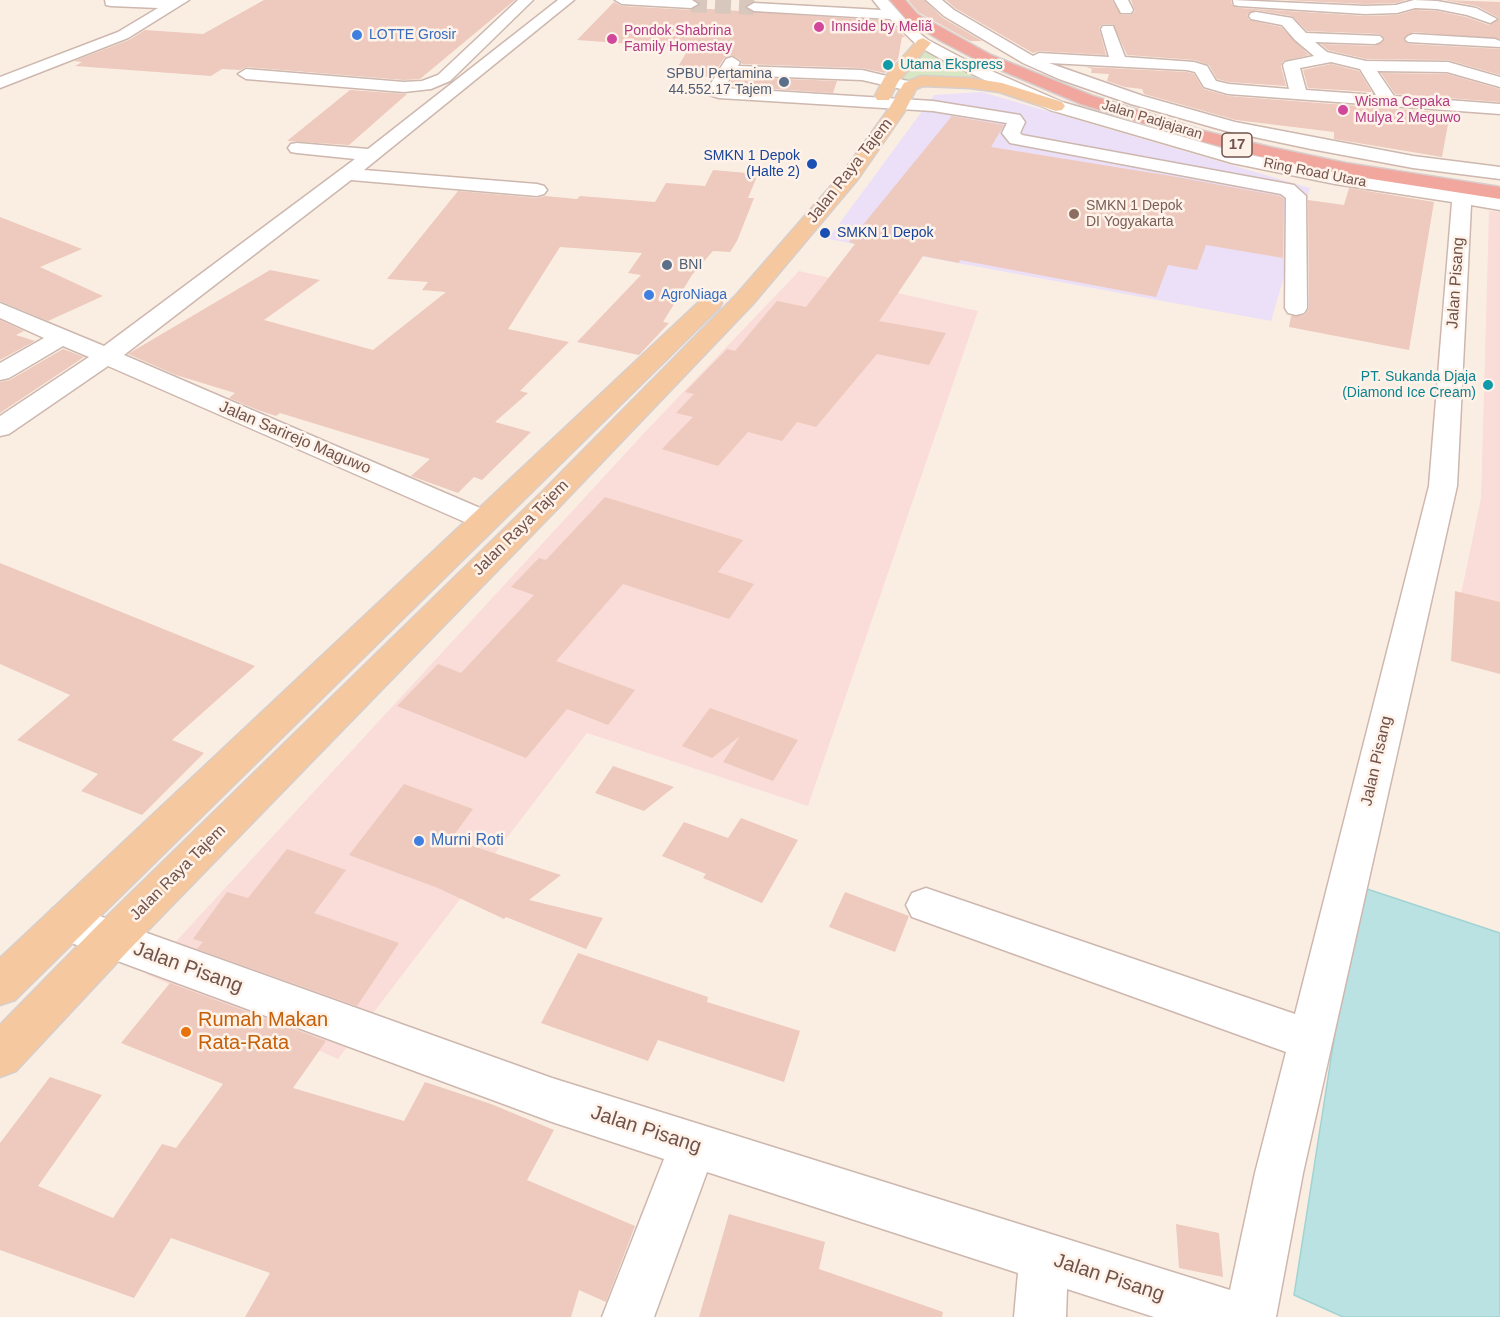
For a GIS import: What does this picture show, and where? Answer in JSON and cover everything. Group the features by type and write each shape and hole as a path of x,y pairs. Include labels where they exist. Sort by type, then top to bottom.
{"highway":[{"name":"Jalan Padjajaran","path":"920,0 936,16 967,37 1096,94 1206,129 1418,171 1500,183"},
{"name":"Jalan Padjajaran","path":"895,7 946,38 985,58 1087,100 1198,135 1346,169 1500,193"}],"main road":[{"name":"Jalan Raya Tajem","path":"0,1056 111,940 554,496 732,297 851,176 923,43"},
{"path":"895,93 921,81 970,83 1002,88 1056,106"},
{"name":"Jalan Raya Tajem","path":"0,986 484,520 732,297"}],"street":[{"path":"246,74 404,87 426,86 444,78 526,0"},
{"path":"622,0 691,4"},
{"name":"Ring Road Utara","path":"880,0 895,7 923,43 956,61 1056,106 1232,157 1335,178 1500,204"},
{"name":"Ring Road Utara","path":"933,0 958,19 1029,60 1117,94 1232,127 1383,157 1500,173"},
{"path":"1495,19 1454,7 1410,2 1397,9 1365,10 1239,1 1242,11 1247,15 1290,22 1300,37 1315,51 1329,58 1366,66 1448,67 1500,82"},
{"path":"111,2 178,2"},
{"path":"0,83 123,35 178,2"},
{"path":"0,428 107,356 569,5"},
{"path":"754,7 895,7"},
{"path":"1495,19 1482,20 1498,44"},
{"path":"1108,29 1119,61"},
{"path":"1300,37 1376,39"},
{"path":"1413,39 1498,44"},
{"path":"1029,60 1056,57 1196,67 1204,71 1210,84 1218,87 1500,109"},
{"path":"1299,94 1290,66 1329,58"},
{"path":"895,93 848,102 719,93 716,88 729,66 862,75 895,93 1014,119 1016,122 1011,134 1016,139 1287,189 1296,196 1296,308"},
{"path":"1366,66 1389,102"},
{"path":"848,102 862,75"},
{"path":"1114,157 1161,138"},
{"path":"297,148 372,155"},
{"path":"1221,177 1232,157"},
{"path":"346,174 537,190"},
{"name":"Jalan Pisang","path":"1250,1317 1279,1173 1443,486 1462,198"},
{"name":"Jalan Sarirejo Maguwo","path":"0,310 484,520"},
{"path":"0,373 62,337"},
{"path":"926,905 1311,1040"},
{"name":"Jalan Pisang","path":"66,922 552,1100 1234,1317"},
{"path":"628,1317 693,1145"},
{"path":"1041,1317 1044,1257"}],"shaded area":[{"name":"SMKN 1 Depok DI Yogyakarta","path":"982,92 1310,188 1271,321 828,239 934,95"},
{"path":"1489,211 1500,212 1500,608 1460,599 1481,498"},
{"path":"799,271 978,311 808,806 587,733 338,1059 146,974 645,432"}],"green space":[{"path":"925,47 1003,87 907,84 895,81"}],"water":[{"path":"1358,886 1500,933 1500,1317 1343,1317 1294,1295"}],"building":[{"path":"264,0 515,0 420,79 404,80 246,67 240,70 222,69 211,76 75,66 82,62 74,61 129,40 145,30 203,34"},
{"path":"908,0 924,0 943,18 982,41 970,41 918,12"},
{"path":"946,0 1112,0 1121,15 1131,15 1135,11 1131,0 1231,0 1232,5 1239,8 1365,16 1397,15 1415,10 1437,11 1489,25 1499,18 1477,6 1444,0 1500,2 1500,39 1413,32 1403,39 1408,44 1500,49 1500,75 1448,60 1366,59 1328,50 1321,44 1375,46 1385,39 1380,34 1307,31 1292,16 1256,10 1247,15 1249,20 1281,27 1309,55 1283,61 1281,66 1286,86 1229,82 1217,79 1209,65 1195,60 1127,55 1113,24 1103,24 1099,28 1106,55 1039,51 1033,53 955,8"},
{"path":"1283,0 1406,0 1396,3 1365,4"},
{"path":"614,2 622,6 691,10 695,8 889,21 905,37 902,37 898,59 885,73 862,68 742,64 741,60 731,55 724,58 712,77 673,75 689,48 577,40"},
{"path":"1331,64 1359,71 1372,92 1308,88 1303,70"},
{"path":"1086,67 1187,72 1194,74 1203,89 1228,96 1450,113 1442,157 1334,139 1334,132 1236,120 1144,94 1142,89 1125,87 1107,81 1109,74 1091,73 1092,69"},
{"path":"1381,73 1447,74 1500,89 1500,102 1395,94"},
{"path":"733,77 837,81 833,93 728,86"},
{"path":"350,90 407,94 349,145 287,141"},
{"name":"SMKN 1 Depok DI Yogyakarta","path":"952,116 1004,125 991,147 1280,196 1284,199 1283,258 1206,245 1197,270 1168,265 1156,297 960,260 959,263 923,256 879,321 946,333 929,365 877,354 816,427 797,422 782,441 748,432 718,466 662,449 693,417 676,413 694,394 685,392 727,349 735,351 777,301 806,307 855,244 849,242"},
{"path":"713,170 758,174 748,198 754,198 737,241 730,252 713,251 692,275 663,322 669,323 639,355 577,342 641,275 628,273 642,253 560,247 508,329 569,342 520,391 528,393 495,422 531,432 482,480 474,477 458,493 411,476 430,459 280,413 276,416 258,410 229,398 235,393 176,375 128,354 270,270 320,280 264,320 373,350 446,292 422,290 428,282 387,279 458,191 537,198 545,196 577,199 580,196 655,202 666,183 705,186"},
{"path":"1349,188 1434,202 1409,350 1289,327 1291,316 1305,315 1309,308 1308,200 1344,205"},
{"path":"0,217 82,249 40,267 103,296 48,321 0,301"},
{"path":"0,320 24,331 16,335 35,341 0,360"},
{"path":"63,349 84,357 0,413 0,382 10,380"},
{"path":"605,497 743,540 718,572 754,584 729,619 623,584 556,661 635,690 608,725 567,709 526,758 397,706 438,664 461,673 534,595 511,587 539,558 546,560"},
{"path":"0,563 255,666 172,740 204,753 142,815 81,791 98,774 17,740 70,695 0,664"},
{"path":"1455,591 1500,602 1500,674 1451,661"},
{"path":"710,708 798,740 773,781 723,762 740,736 712,758 682,746"},
{"path":"613,766 674,787 644,811 595,793"},
{"path":"404,784 473,809 451,839 561,875 529,900 603,918 586,949 506,917 504,919 438,888 349,855"},
{"path":"741,818 798,840 762,903 703,878 706,874 662,856 684,822 728,838"},
{"path":"287,849 346,870 314,913 399,943 357,1006 197,949 203,942 193,939 227,892 248,898"},
{"path":"845,892 909,916 895,952 829,927"},
{"path":"578,953 708,997 707,1002 800,1031 784,1082 658,1040 648,1061 541,1023"},
{"path":"170,983 326,1041 293,1088 404,1121 425,1082 491,1104 554,1130 527,1180 635,1226 606,1302 579,1290 571,1317 245,1317 270,1273 171,1238 134,1298 0,1250 0,1143 50,1077 102,1095 38,1186 113,1218 162,1144 176,1148 223,1084 121,1043"},
{"path":"729,1214 825,1242 819,1269 943,1312 942,1317 699,1317"},
{"path":"1176,1224 1219,1233 1223,1277 1179,1268"}],"tunnel":[{"path":"691,4 754,7"}],"place":[{"name":"Innside by Meliã","path":"819,27"},
{"name":"LOTTE Grosir","path":"357,35"},
{"name":"Pondok Shabrina Family Homestay","path":"612,39"},
{"name":"Utama Ekspress","path":"888,65"},
{"name":"SPBU Pertamina 44.552.17 Tajem","path":"784,82"},
{"name":"Wisma Cepaka Mulya 2 Meguwo","path":"1343,110"},
{"name":"SMKN 1 Depok (Halte 2)","path":"812,164"},
{"name":"SMKN 1 Depok DI Yogyakarta","path":"1074,214"},
{"name":"SMKN 1 Depok","path":"825,233"},
{"name":"BNI","path":"667,265"},
{"name":"AgroNiaga","path":"649,295"},
{"name":"PT. Sukanda Djaja (Diamond Ice Cream)","path":"1488,385"},
{"name":"Murni Roti","path":"419,841"},
{"name":"Rumah Makan Rata-Rata","path":"186,1032"}]}
